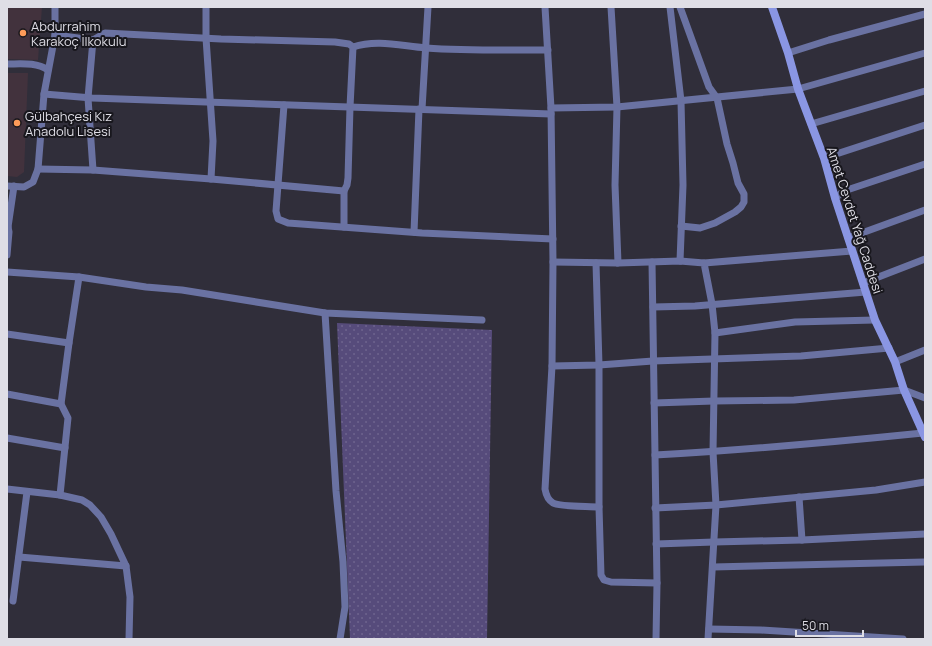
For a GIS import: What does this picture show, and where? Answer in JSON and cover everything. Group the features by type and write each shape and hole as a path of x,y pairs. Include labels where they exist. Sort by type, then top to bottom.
{"street":[{"path":"7,255 11,186 24,187 33,182 38,169 44,94 55,35 56,7"},
{"path":"206,7 206,38 213,141 212,178"},
{"path":"414,232 428,7"},
{"path":"546,7 551,111 554,262 552,366 545,493 549,500 556,504 599,507"},
{"path":"611,7 617,107 615,185 618,264"},
{"path":"670,7 681,101 683,185 680,261"},
{"path":"680,7 709,87 717,98 727,144 738,183 744,194 744,202 741,207 716,223 700,228 682,226"},
{"name":"Amet Cevdet Yağ Caddesi","path":"772,7 788,53 798,89 824,158 835,198 875,320 895,362 904,390 924,435"},
{"path":"788,53 829,40 925,14"},
{"path":"55,35 93,40 105,33 335,42 349,44 353,47"},
{"path":"92,170 88,98 93,40"},
{"path":"353,47 361,44 377,43 425,48 548,50"},
{"path":"344,227 344,191 348,178 353,47"},
{"path":"44,94 88,98 284,105 551,111 617,107 798,89 925,54"},
{"path":"7,64 35,64 48,70"},
{"path":"811,124 925,91"},
{"path":"284,105 276,211 278,219 288,223 414,232 553,239"},
{"path":"824,158 925,125"},
{"path":"835,198 844,191 925,164"},
{"path":"38,169 92,170 212,178 344,191"},
{"path":"848,238 925,210"},
{"path":"554,262 618,264 680,261 704,263 852,251"},
{"path":"863,283 925,259"},
{"path":"652,262 657,583 656,639"},
{"path":"596,263 599,365 599,507 601,575 604,580 611,582 657,583"},
{"path":"704,263 712,304 715,333 713,452 716,505 708,639"},
{"path":"7,272 79,277 146,287 215,294 325,313 482,320"},
{"path":"60,495 68,418 61,404 79,277"},
{"path":"653,308 866,292"},
{"path":"325,313 336,491 343,562 345,607 340,639"},
{"path":"715,333 740,331 795,322 875,320"},
{"path":"7,334 69,343"},
{"path":"552,366 599,365 714,358 801,356 889,348"},
{"path":"895,362 925,350"},
{"path":"654,403 794,400 904,390 925,398"},
{"path":"7,394 61,404"},
{"path":"654,454 713,452 924,435"},
{"path":"7,438 65,448"},
{"path":"656,508 716,505 876,490 925,482"},
{"path":"7,489 60,495 82,500 90,505 101,517 126,566 130,597 129,639"},
{"path":"13,601 27,492"},
{"path":"799,497 802,540"},
{"path":"656,544 802,540 925,534"},
{"path":"19,557 126,566"},
{"path":"713,567 925,562"},
{"path":"709,629 793,636 903,639"}],"shaded area":[{"name":"Abdurrahim Karakoç İlkokulu","path":"7,7 42,7 38,60 7,59"},
{"name":"Gülbahçesi Kız Anadolu Lisesi","path":"7,73 28,73 24,172 17,177 7,176"},
{"path":"337,323 492,330 487,639 350,639"}],"place":[{"name":"Abdurrahim Karakoç İlkokulu","path":"23,33"},
{"name":"Gülbahçesi Kız Anadolu Lisesi","path":"17,123"}]}
